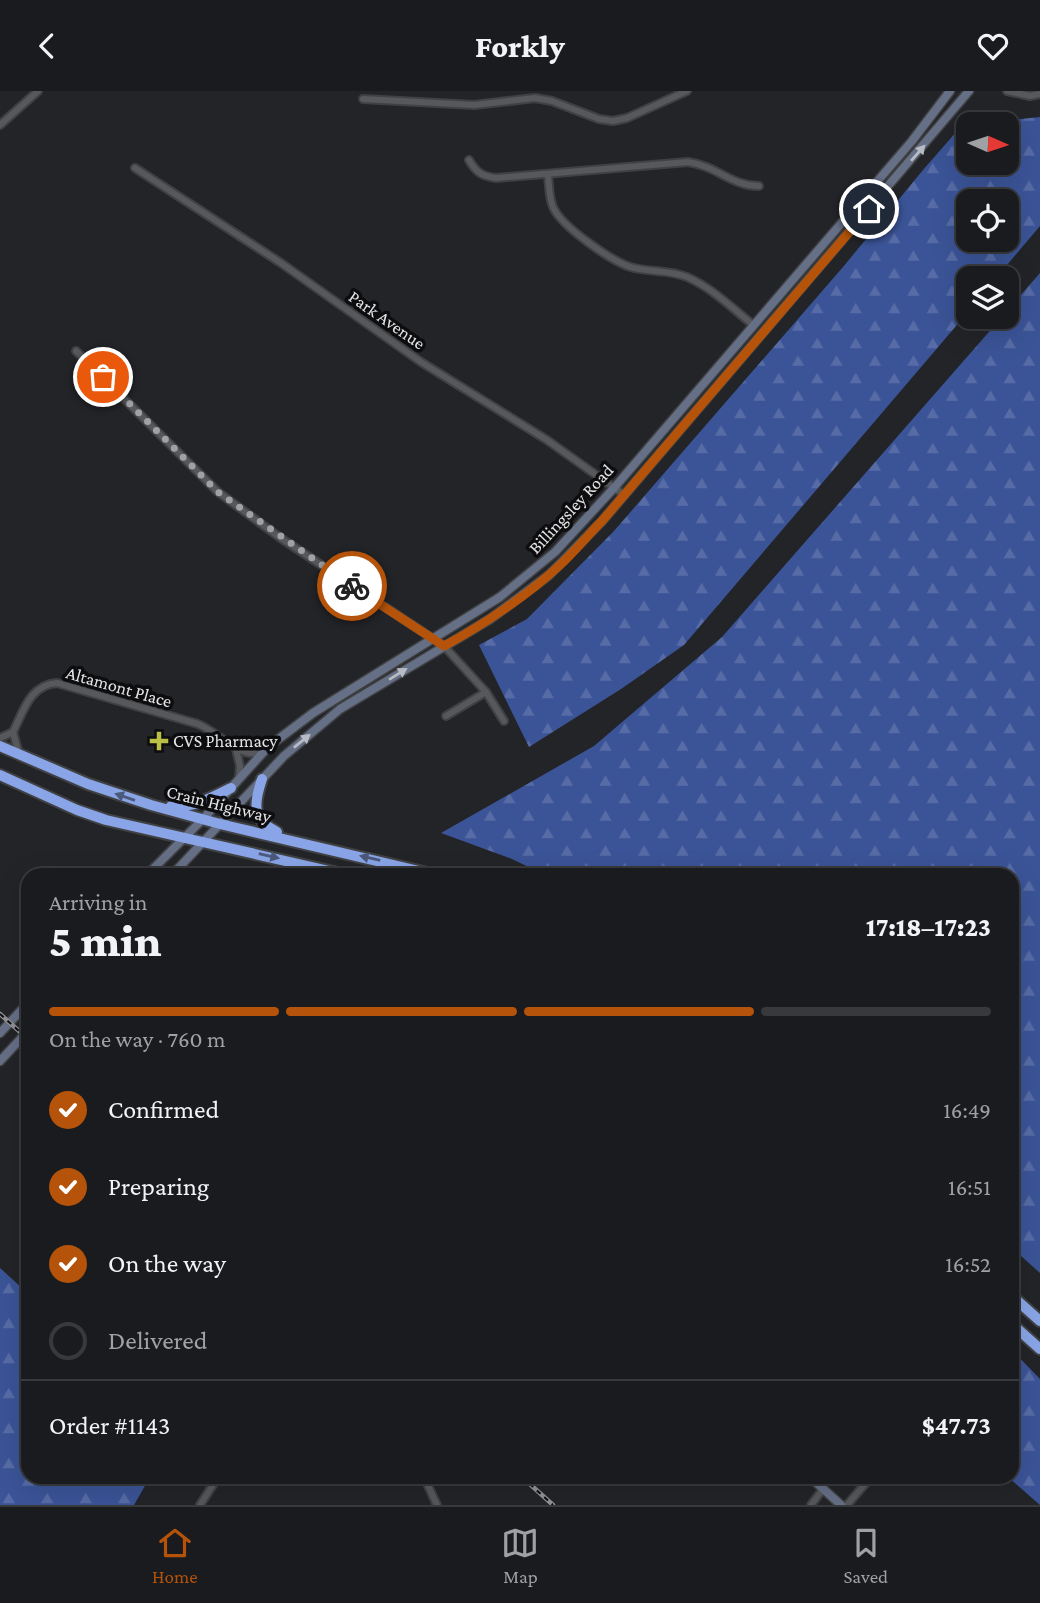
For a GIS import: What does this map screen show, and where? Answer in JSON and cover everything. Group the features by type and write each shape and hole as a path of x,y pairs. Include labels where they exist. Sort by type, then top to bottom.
{"highway":[{"name":"Crain Highway","path":"0,747 88,784 151,805 219,824 408,868"},
{"path":"0,775 86,813 316,868"},
{"path":"262,779 256,803 259,819 266,826 292,839"},
{"path":"151,805 191,806 231,788"},
{"path":"1019,1302 1040,1321"},
{"path":"1019,1330 1040,1349"}],"main road":[{"name":"Billingsley Road","path":"155,868 261,754 313,713 435,639 527,577 555,552 614,488 752,324 912,141 950,91"},
{"name":"Billingsley Road","path":"178,868 284,756 340,709 477,628 550,575 602,521 969,91"},
{"path":"0,1033 21,1010"},
{"path":"0,1061 21,1038"},
{"path":"818,1484 841,1505"}],"street":[{"path":"0,125 38,91"},
{"path":"363,99 474,105 534,98 552,101 613,121 627,118 687,91"},
{"path":"1007,91 1030,96 1040,94"},
{"path":"469,160 476,171 496,178 688,162 711,167 738,183 759,185"},
{"name":"Park Avenue","path":"135,168 281,263 421,362 547,440 623,494"},
{"path":"548,174 553,206 569,227 618,261 632,267 684,275 698,282 752,324"},
{"path":"76,351 218,492 292,546 444,646 485,692 504,721"},
{"name":"Altamont Place","path":"13,732 34,691 57,683 198,724 218,734 236,750 261,754"},
{"path":"446,716 485,692"},
{"path":"0,738 13,732 20,756"},
{"path":"236,750 240,759 239,778"},
{"path":"200,1505 214,1484"},
{"path":"427,1484 437,1505"},
{"path":"847,1505 865,1484"},
{"path":"811,1505 823,1489"}],"green space":[{"path":"1040,117 1040,226 1019,251 1019,189 956,189 956,252 1018,252 1006,266 956,266 956,326 684,645 621,689 529,747 479,645 527,619 614,531 956,132 956,175 1019,175 1019,119"},
{"path":"1040,273 1040,1273 1019,1254 1019,868 531,868 441,833 594,746 722,637 992,329 1019,329 1019,297"},
{"path":"0,1268 21,1287 21,1484 146,1484 134,1505 0,1505"},
{"path":"1019,1357 1040,1379 1040,1505 1016,1484 1019,1484"}],"railway":[{"path":"0,1014 21,1033"},
{"path":"530,1484 553,1505"}],"way so far":[{"path":"103,377 218,492 352,586"}],"place":[{"name":"CVS Pharmacy","path":"159,741"}],"route":[{"path":"352,586 444,646 477,628 537,585 602,521 869,209"}]}
